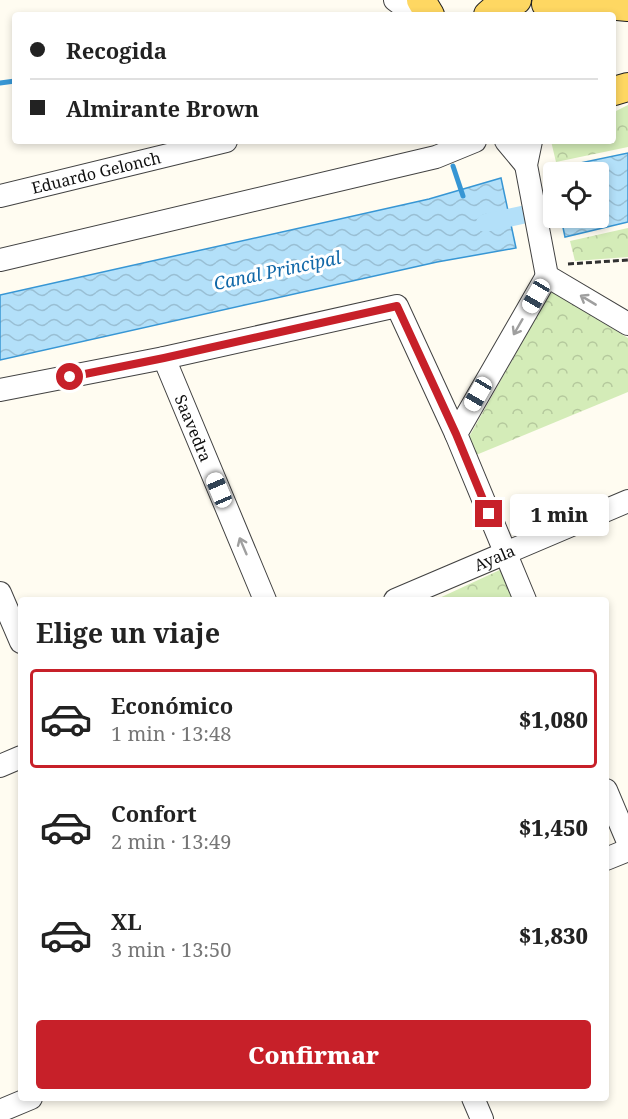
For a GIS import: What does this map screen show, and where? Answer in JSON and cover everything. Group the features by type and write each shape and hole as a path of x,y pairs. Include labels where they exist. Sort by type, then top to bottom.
{"main road":[{"path":"491,12 497,7 518,0"},
{"path":"546,6 574,2 628,7"}],"street":[{"path":"395,0 411,12"},
{"name":"Eduardo Gelonch","path":"0,196 214,144"},
{"path":"0,260 436,157 468,144"},
{"path":"508,144 526,165"},
{"path":"456,434 546,271 526,165 530,144"},
{"path":"546,271 628,324"},
{"path":"0,390 164,358 397,306 456,434 524,597"},
{"name":"Saavedra","path":"164,358 264,597"},
{"name":"Ayala","path":"402,597 628,501"},
{"path":"0,593 18,635"},
{"path":"0,766 18,758"},
{"path":"609,797 628,842"},
{"path":"609,858 628,850"},
{"path":"0,1111 24,1101"},
{"path":"474,1101 482,1119"}],"path":[{"path":"546,271 628,260"}],"green space":[{"path":"628,105 628,147 556,162 552,144 616,144 616,111"},
{"path":"628,228 628,257 575,261 570,241"},
{"path":"550,293 555,293 628,338 628,392 476,455 469,437"},
{"path":"504,568 517,597 441,597"}],"water":[{"path":"628,153 628,222 609,227 609,162 585,162"},
{"path":"501,178 516,248 437,262 0,360 0,295 429,199"},
{"path":"563,228 603,228 565,237"}],"waterway":[{"path":"0,83 12,81"},
{"path":"453,166 463,196"},
{"name":"Canal Principal","path":"485,223 543,210"}],"route":[{"path":"70,377 397,306 456,434 489,514"}]}
